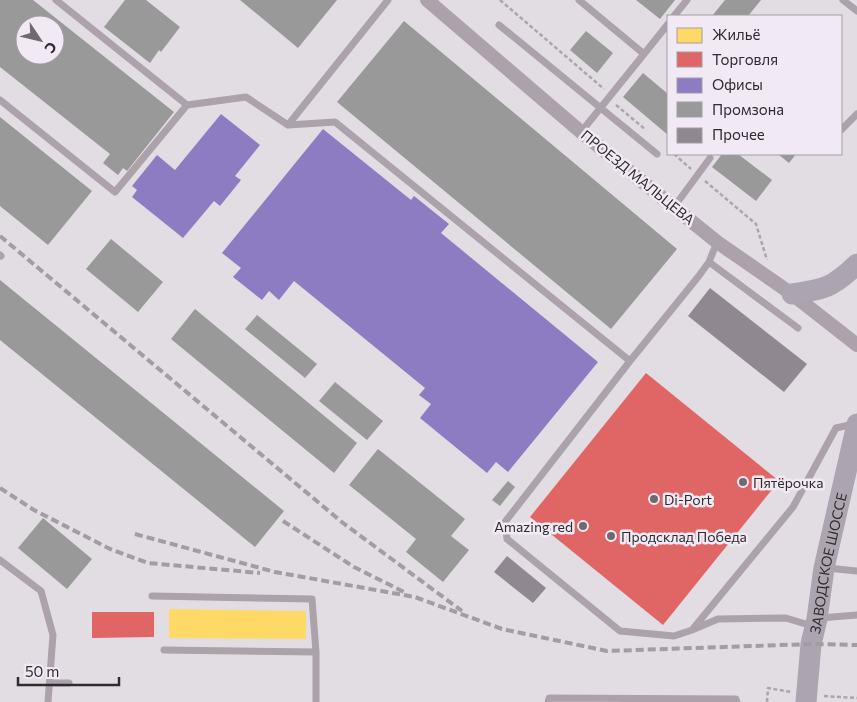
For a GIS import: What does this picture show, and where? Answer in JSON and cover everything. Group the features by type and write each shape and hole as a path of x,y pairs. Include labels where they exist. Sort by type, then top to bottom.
{"main road":[{"path":"792,294 824,289 841,280 857,264"},
{"name":"ЗАВОДСКОЕ ШОССЕ","path":"806,702 811,644 824,568 857,424"}],"street":[{"name":"ПРОЕЗД МАЛЬЦЕВА","path":"426,0 581,132 717,242 792,294 857,345"}],"lane":[{"path":"56,0 187,105"},
{"path":"288,125 388,0"},
{"path":"578,0 644,54"},
{"path":"675,15 688,0"},
{"path":"843,0 857,12"},
{"path":"499,25 657,154"},
{"path":"581,132 667,25"},
{"path":"0,100 115,192 187,105 246,97 288,125 335,122 630,361"},
{"path":"842,129 857,114"},
{"path":"674,207 710,158"},
{"path":"717,242 709,262 505,522 507,539 620,631 674,636 718,619 786,618 816,623 857,615"},
{"path":"709,262 798,328"},
{"path":"692,630 793,507 836,428 857,424"},
{"path":"0,560 41,592 53,634 48,702"},
{"path":"824,568 857,571"},
{"path":"152,596 312,599 316,652 316,702"},
{"path":"164,650 316,652"},
{"path":"50,683 69,683"},
{"path":"548,702 549,698 559,698 736,699 737,702"}],"path":[{"path":"500,0 603,87 608,98 646,130"},
{"path":"675,155 756,224 766,258 771,263"},
{"path":"846,702 846,698 857,698"}],"building: Жильё":[{"path":"169,609 306,611 306,639 169,638"}],"building: Торговля":[{"name":"Di-Port","path":"646,373 779,481 663,625 530,517"},
{"path":"92,612 154,612 154,637 92,638"}],"building: Офисы":[{"path":"221,114 260,145 235,176 241,180 220,206 214,201 183,238 132,197 137,190 132,186 157,155 175,170"},
{"path":"323,129 411,200 414,196 449,224 441,233 598,362 508,472 496,462 487,473 420,418 431,404 419,395 425,388 294,281 279,300 269,291 262,300 233,277 241,268 222,253"}],"building: Промзона":[{"path":"0,0 33,0 52,15 15,15 15,65 65,65 65,25 174,112 127,171 123,168 118,175 103,163 110,154 0,67"},
{"path":"125,0 146,0 180,27 150,63 104,27"},
{"path":"240,0 337,0 298,48"},
{"path":"636,0 675,0 660,19"},
{"path":"725,0 761,0 749,15 713,15"},
{"path":"404,21 677,249 611,329 337,102"},
{"path":"586,31 613,53 597,73 570,50"},
{"path":"643,73 667,93 667,134 623,97"},
{"path":"0,117 92,191 48,245 0,206"},
{"path":"721,155 739,155 772,180 756,201 712,167"},
{"path":"779,155 795,155 789,163"},
{"path":"111,239 163,282 138,312 86,269"},
{"path":"0,280 284,511 255,547 0,340"},
{"path":"195,309 357,443 334,473 171,339"},
{"path":"257,315 317,364 305,378 245,329"},
{"path":"335,382 383,421 367,440 319,401"},
{"path":"378,449 465,519 451,536 469,550 443,582 406,552 416,539 349,485"},
{"path":"508,481 515,487 500,506 492,500"},
{"path":"43,518 92,559 67,589 18,548"}],"building: Прочее":[{"path":"710,288 807,364 784,392 688,316"},
{"path":"507,556 546,588 533,603 494,572"}],"railway":[{"path":"0,236 343,523 462,611"},
{"path":"0,488 34,510 110,549 148,563 260,573"},
{"path":"283,521 354,567 404,592"},
{"path":"135,534 275,572 415,597 502,629 607,651 811,644 857,645"}],"place":[{"name":"Пятёрочка","path":"743,482"},
{"name":"Di-Port","path":"654,499"},
{"name":"Amazing red","path":"583,526"},
{"name":"Продсклад Победа","path":"611,536"}]}
